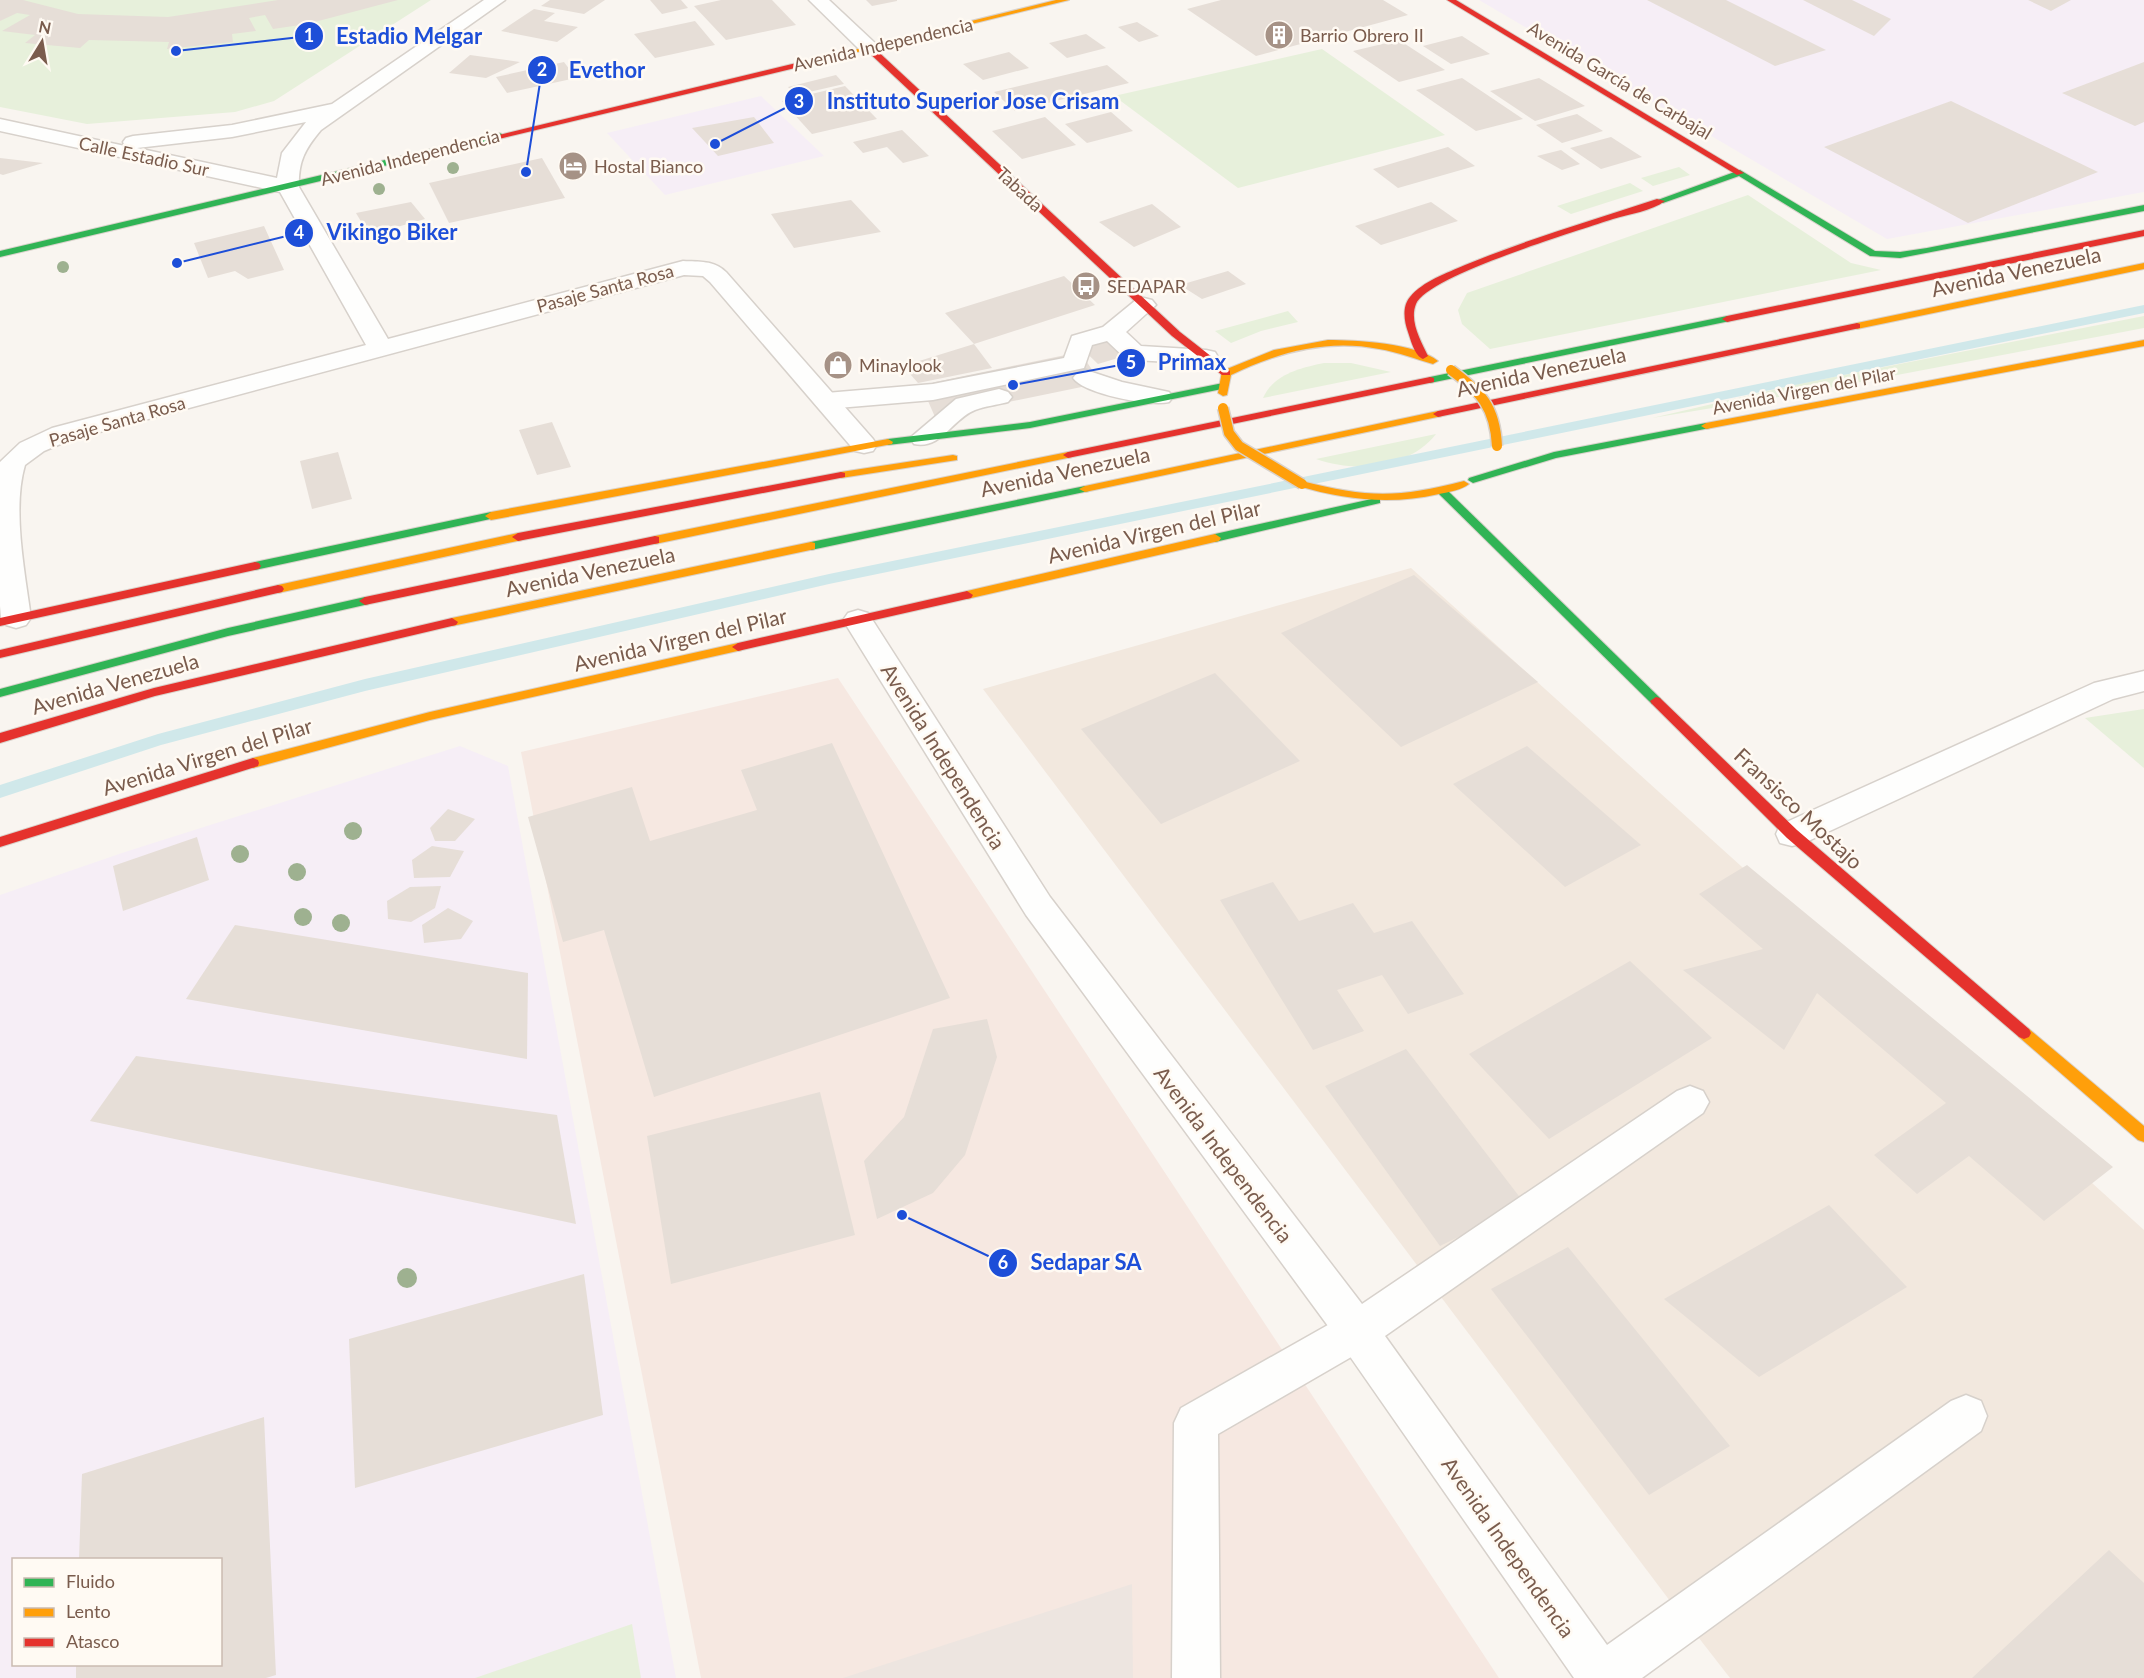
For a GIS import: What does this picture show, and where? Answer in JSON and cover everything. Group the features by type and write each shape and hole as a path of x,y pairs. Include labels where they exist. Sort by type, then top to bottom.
{"main road":[{"name":"Avenida Independencia","path":"0,254 1065,0"},
{"name":"Avenida García de Carbajal","path":"1451,0 1873,254 1900,255 1927,251 2144,208"},
{"name":"Tabada","path":"868,47 1144,305 1206,357 1225,379"},
{"path":"1423,356 1411,332 1407,315 1414,296 1423,287 1465,268 1740,173"},
{"name":"Avenida Venezuela","path":"0,693 228,632 394,594 2144,233"},
{"name":"Avenida Venezuela","path":"0,738 154,692 482,616 2144,266"},
{"path":"8,620 398,534 864,445 1030,425 1160,397 1225,379 1267,352 1306,343 1349,341 1392,347 1423,356 1451,370 1474,386 1490,405 1498,426 1497,446 1488,466 1473,480"},
{"name":"Avenida Virgen del Pilar","path":"0,842 232,768 430,716 1376,501 1443,492 1504,468 1554,455 2144,343"},
{"path":"1225,379 1223,408 1229,433 1239,447 1302,484 1330,495 1376,501"},
{"path":"1022,451 1160,435"},
{"path":"0,654 278,587 532,533 825,475 964,457"},
{"name":"Fransisco Mostajo","path":"1443,492 1792,834 2144,1135"}],"street":[{"path":"381,349 288,187 287,166 296,146 314,126 496,0"},
{"name":"Tabada","path":"818,0 868,47"},
{"path":"77,142 132,142 196,137 291,121 341,108"},
{"name":"Calle Estadio Sur","path":"0,125 288,187"},
{"name":"Pasaje Santa Rosa","path":"8,620 4,482 11,464 34,445 61,434 683,268 709,269 734,294 864,445"},
{"path":"1080,370 1081,341 1112,332 1144,305"},
{"path":"1112,332 1134,353 1206,357"},
{"path":"923,438 965,404 1080,370"},
{"path":"826,401 933,392 1080,370 1116,389 1160,397"},
{"name":"Avenida Independencia","path":"858,620 1038,906 1357,1332 1602,1678"},
{"path":"1792,834 2105,690 2144,681"},
{"path":"1196,1678 1197,1423 1357,1332 1690,1102"},
{"path":"1602,1678 1966,1416"}],"shaded area":[{"path":"1479,0 2144,0 2144,192 1887,239"},
{"path":"761,96 824,156 665,195 607,133"},
{"path":"1411,568 2144,1230 2144,1678 1730,1678 983,689"},
{"path":"838,678 1499,1678 701,1678 521,752"},
{"path":"460,746 508,766 676,1678 0,1678 0,895 125,852"},
{"path":"1132,1584 1133,1678 843,1678"}],"green space":[{"path":"0,0 431,0 274,101 235,112 87,124 0,107"},
{"path":"1322,49 1445,135 1238,188 1114,96"},
{"path":"1679,167 1690,175 1653,186 1641,178"},
{"path":"1630,183 1643,191 1571,214 1557,206"},
{"path":"1748,195 1851,263 1881,270 1490,349 1462,324 1458,310 1467,293"},
{"path":"1288,311 1298,322 1261,331 1231,343 1215,331"},
{"path":"2144,316 2144,328 1797,394 1652,418 1798,384"},
{"path":"1324,363 1351,363 1391,372 1263,398 1274,383 1289,373"},
{"path":"1436,434 1411,455 1380,465 1348,466 1316,459"},
{"path":"2144,709 2144,768 2085,718"},
{"path":"632,1624 641,1678 475,1678"}],"building":[{"path":"0,0 23,0 78,14 168,17 278,0 398,0 307,24 273,29 265,15 249,18 256,31 232,34 233,42 167,49 169,42 89,40 80,48 25,43 35,35 2,31 30,15 17,13 0,21"},
{"path":"550,0 605,0 584,14 541,6"},
{"path":"650,0 681,0 688,8 662,14"},
{"path":"721,0 772,0 796,25 726,40 694,6"},
{"path":"866,0 897,0 897,1 872,6"},
{"name":"Barrio Obrero II","path":"1221,0 1383,0 1408,15 1256,56 1187,9"},
{"path":"1647,0 1726,0 1826,50 1775,66"},
{"path":"1803,0 1852,0 1891,19 1874,36"},
{"path":"2028,0 2071,0 2051,11"},
{"path":"534,9 555,13 544,21 578,27 557,42 501,31"},
{"path":"695,21 715,45 655,58 634,34"},
{"path":"1137,22 1159,36 1139,42 1118,27"},
{"path":"1086,34 1106,48 1067,58 1049,43"},
{"path":"1462,36 1490,54 1451,64 1423,46"},
{"path":"1399,40 1445,70 1399,82 1353,51"},
{"path":"1009,52 1029,68 983,80 963,64"},
{"path":"470,55 520,62 486,78 449,73"},
{"path":"564,62 576,78 507,93 496,77"},
{"path":"2144,62 2144,122 2135,126 2062,93"},
{"path":"1107,65 1129,83 1015,111 994,92"},
{"path":"836,75 844,84 796,95 788,87"},
{"path":"1462,78 1523,119 1476,131 1416,90"},
{"path":"1539,78 1585,106 1535,121 1490,91"},
{"path":"845,86 877,119 812,134 782,101"},
{"path":"1951,101 2098,172 1968,223 1824,147"},
{"path":"1111,112 1133,131 1087,143 1065,124"},
{"path":"1577,114 1603,131 1562,143 1536,125"},
{"path":"754,117 774,143 718,156 692,128"},
{"path":"1045,117 1076,145 1022,159 992,131"},
{"path":"902,130 929,156 903,163 887,147 863,153 853,142"},
{"path":"1611,137 1642,157 1601,169 1570,148"},
{"path":"1448,147 1475,166 1398,188 1373,169"},
{"path":"1561,150 1580,164 1562,170 1537,156"},
{"path":"0,158 43,163 3,175 0,174"},
{"path":"542,158 565,198 449,223 429,183"},
{"path":"851,200 881,232 794,248 771,214"},
{"path":"411,202 425,219 369,235 356,213"},
{"path":"1431,202 1458,221 1381,245 1355,226"},
{"path":"1152,204 1181,227 1134,247 1099,222"},
{"path":"264,226 284,270 248,279 235,271 208,278 194,243"},
{"path":"1228,271 1246,284 1202,299 1180,285"},
{"path":"1064,276 1095,305 974,344 945,313"},
{"path":"1100,328 1128,355 1098,364 1071,338"},
{"path":"974,344 992,368 918,383 903,366"},
{"path":"1080,352 1101,383 935,417 921,385"},
{"path":"552,422 571,467 537,475 519,430"},
{"path":"338,452 352,499 312,509 300,461"},
{"path":"1414,575 1538,682 1401,747 1281,633"},
{"path":"1215,673 1300,761 1161,824 1081,729"},
{"path":"832,743 950,998 654,1097 604,930 563,942 528,817 632,787 650,841 757,810 741,770"},
{"path":"1527,746 1641,845 1565,887 1453,784"},
{"path":"448,809 475,819 455,841 435,841 430,828"},
{"path":"197,837 209,880 123,911 113,866"},
{"path":"432,846 464,851 450,877 414,878 412,860"},
{"path":"1747,865 2113,1167 2044,1221 1969,1156 1917,1194 1874,1155 1946,1103 1817,993 1784,1050 1683,970 1763,949 1699,894"},
{"path":"1273,882 1299,921 1353,903 1374,933 1412,921 1464,994 1408,1014 1382,975 1337,990 1364,1031 1313,1050 1220,900"},
{"path":"441,886 435,908 411,922 388,919 387,901 410,887"},
{"path":"448,908 473,921 461,939 424,943 422,925"},
{"path":"235,925 528,973 527,1059 186,999"},
{"path":"1630,961 1712,1038 1549,1139 1469,1054"},
{"path":"987,1019 997,1057 965,1155 933,1193 877,1219 864,1161 904,1117 933,1029"},
{"path":"1406,1049 1525,1204 1440,1246 1325,1086"},
{"path":"136,1056 557,1115 576,1224 90,1121"},
{"path":"820,1092 855,1235 671,1284 647,1136"},
{"path":"1829,1205 1907,1287 1759,1377 1664,1299"},
{"path":"1568,1247 1730,1446 1649,1495 1491,1289"},
{"path":"584,1274 603,1415 355,1488 349,1339"},
{"path":"264,1417 276,1675 266,1678 76,1678 76,1666 222,1666 222,1558 79,1558 82,1474"},
{"path":"2109,1550 2144,1583 2144,1678 1972,1678"}],"waterway":[{"path":"0,792 158,740 365,685 829,579 2144,309"}],"traffic: fast":[{"path":"0,254 499,136"},
{"path":"1660,201 1740,173"},
{"path":"1740,173 1873,254 1900,255 1927,251 2144,208"},
{"path":"1430,380 1727,319"},
{"path":"888,442 1030,425 1223,386"},
{"path":"1473,480 1554,455 1706,426"},
{"path":"811,546 1085,489"},
{"path":"1443,492 1656,701"},
{"path":"1215,538 1376,501"},
{"path":"255,566 491,516"},
{"path":"0,693 228,632 365,601"}],"traffic: slow":[{"path":"813,61 1065,0"},
{"path":"1857,326 2144,266"},
{"path":"1223,393 1226,373 1277,352 1303,346 1353,343 1406,352 1433,361"},
{"path":"1706,426 2144,343"},
{"path":"1451,370 1486,401 1494,420 1497,446"},
{"path":"1223,408 1229,433 1239,446 1302,484"},
{"path":"1085,489 1438,414"},
{"path":"491,516 888,442"},
{"path":"655,540 1068,455"},
{"path":"841,475 953,458"},
{"path":"1302,484 1343,494 1383,498 1423,495 1464,484"},
{"path":"278,589 518,537"},
{"path":"967,595 1215,538"},
{"path":"452,622 811,546"},
{"path":"253,763 430,716 738,647"},
{"path":"2024,1033 2144,1135"}],"traffic: jam":[{"path":"1451,0 1740,173"},
{"path":"868,47 1176,334 1226,373"},
{"path":"499,136 813,61"},
{"path":"1423,356 1414,336 1409,313 1413,299 1426,288 1452,274 1527,245 1660,201"},
{"path":"1727,319 2144,233"},
{"path":"1438,414 1857,326"},
{"path":"1068,455 1430,380"},
{"path":"518,537 841,475"},
{"path":"365,601 655,540"},
{"path":"0,622 255,566"},
{"path":"0,654 278,589"},
{"path":"738,647 967,595"},
{"path":"0,738 154,692 452,622"},
{"path":"1656,701 1792,834 2024,1033"},
{"path":"0,842 253,763"}],"place":[{"name":"Barrio Obrero II","path":"1279,35"},
{"name":"Estadio Melgar","path":"176,51"},
{"name":"Instituto Superior Jose Crisam","path":"715,144"},
{"name":"Hostal Bianco","path":"573,166"},
{"name":"Evethor","path":"526,172"},
{"name":"Vikingo Biker","path":"177,263"},
{"name":"SEDAPAR","path":"1086,286"},
{"name":"Minaylook","path":"838,365"},
{"name":"Primax","path":"1013,385"},
{"name":"Sedapar SA","path":"902,1215"}]}
